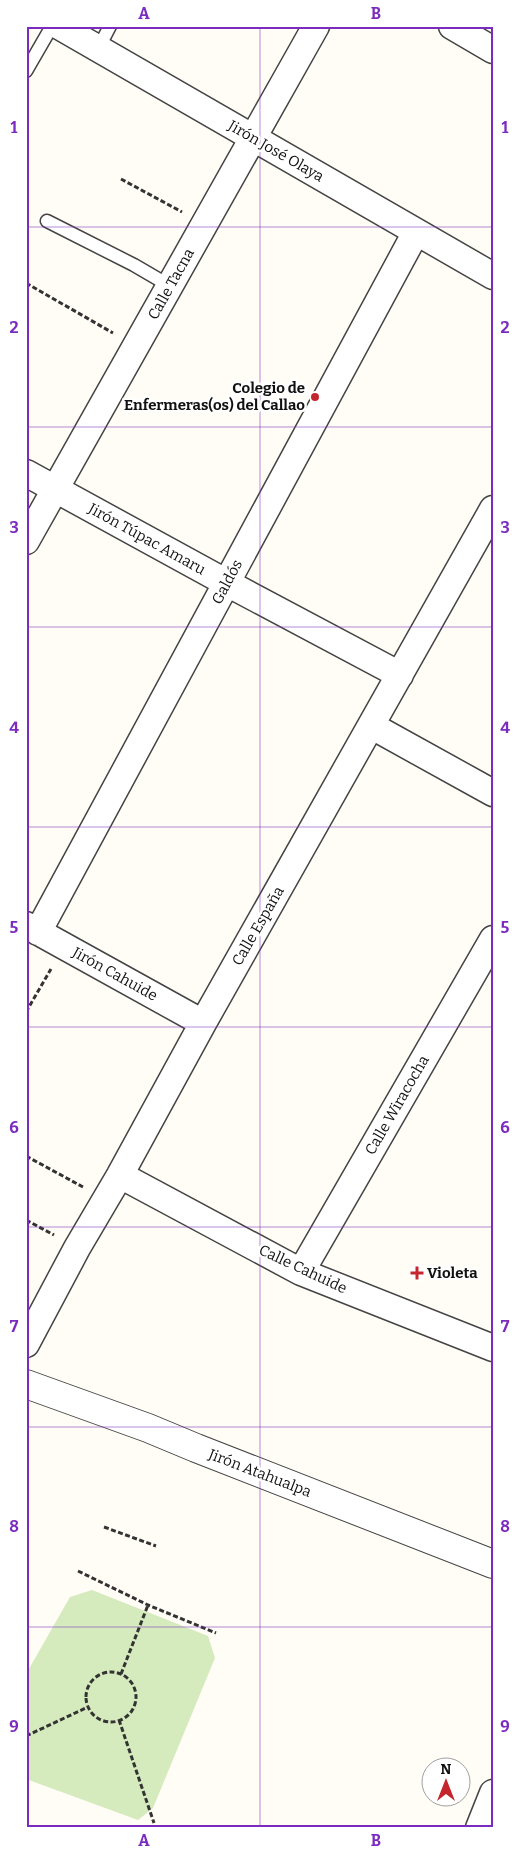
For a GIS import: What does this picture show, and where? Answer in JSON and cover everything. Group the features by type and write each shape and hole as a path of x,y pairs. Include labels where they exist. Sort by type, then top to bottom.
{"street":[{"name":"Jirón José Olaya","path":"59,26 493,276"},
{"name":"Calle Tacna","path":"26,541 316,26"},
{"path":"452,26 493,50"},
{"name":"Galdós","path":"32,929 227,583 416,232"},
{"name":"Jirón Túpac Amaru","path":"26,473 400,675"},
{"name":"Calle España","path":"26,1344 77,1248 120,1175 203,1023 492,514"},
{"path":"372,726 493,792"},
{"name":"Jirón Cahuide","path":"32,929 203,1023"},
{"name":"Calle Wiracocha","path":"301,1272 493,939"},
{"name":"Calle Cahuide","path":"120,1175 301,1272 493,1348"},
{"name":"Jirón Atahualpa","path":"26,1384 148,1428 493,1564"},
{"path":"479,1828 493,1793"}],"lane":[{"path":"26,71 52,26"},
{"path":"98,49 110,26"},
{"path":"47,221 134,265 170,286"}],"path":[{"path":"121,179 204,224"},
{"path":"26,284 136,346"},
{"path":"26,1012 64,946"},
{"path":"26,1156 106,1199"},
{"path":"26,1220 77,1248"},
{"path":"104,1527 156,1546"},
{"path":"78,1571 148,1605 216,1633"},
{"path":"121,1674 148,1605"},
{"path":"110,1671 121,1674 132,1682 136,1698 134,1706 130,1713 119,1720 107,1721 99,1719 92,1714 85,1699 89,1683 102,1673 110,1671"},
{"path":"26,1736 88,1707"},
{"path":"119,1720 154,1823"}],"green space":[{"path":"92,1590 208,1636 215,1658 153,1808 138,1820 26,1779 26,1674 70,1597"}],"place":[{"name":"Colegio de Enfermeras(os) del Callao","path":"315,397"},
{"name":"Violeta","path":"417,1273"}]}
